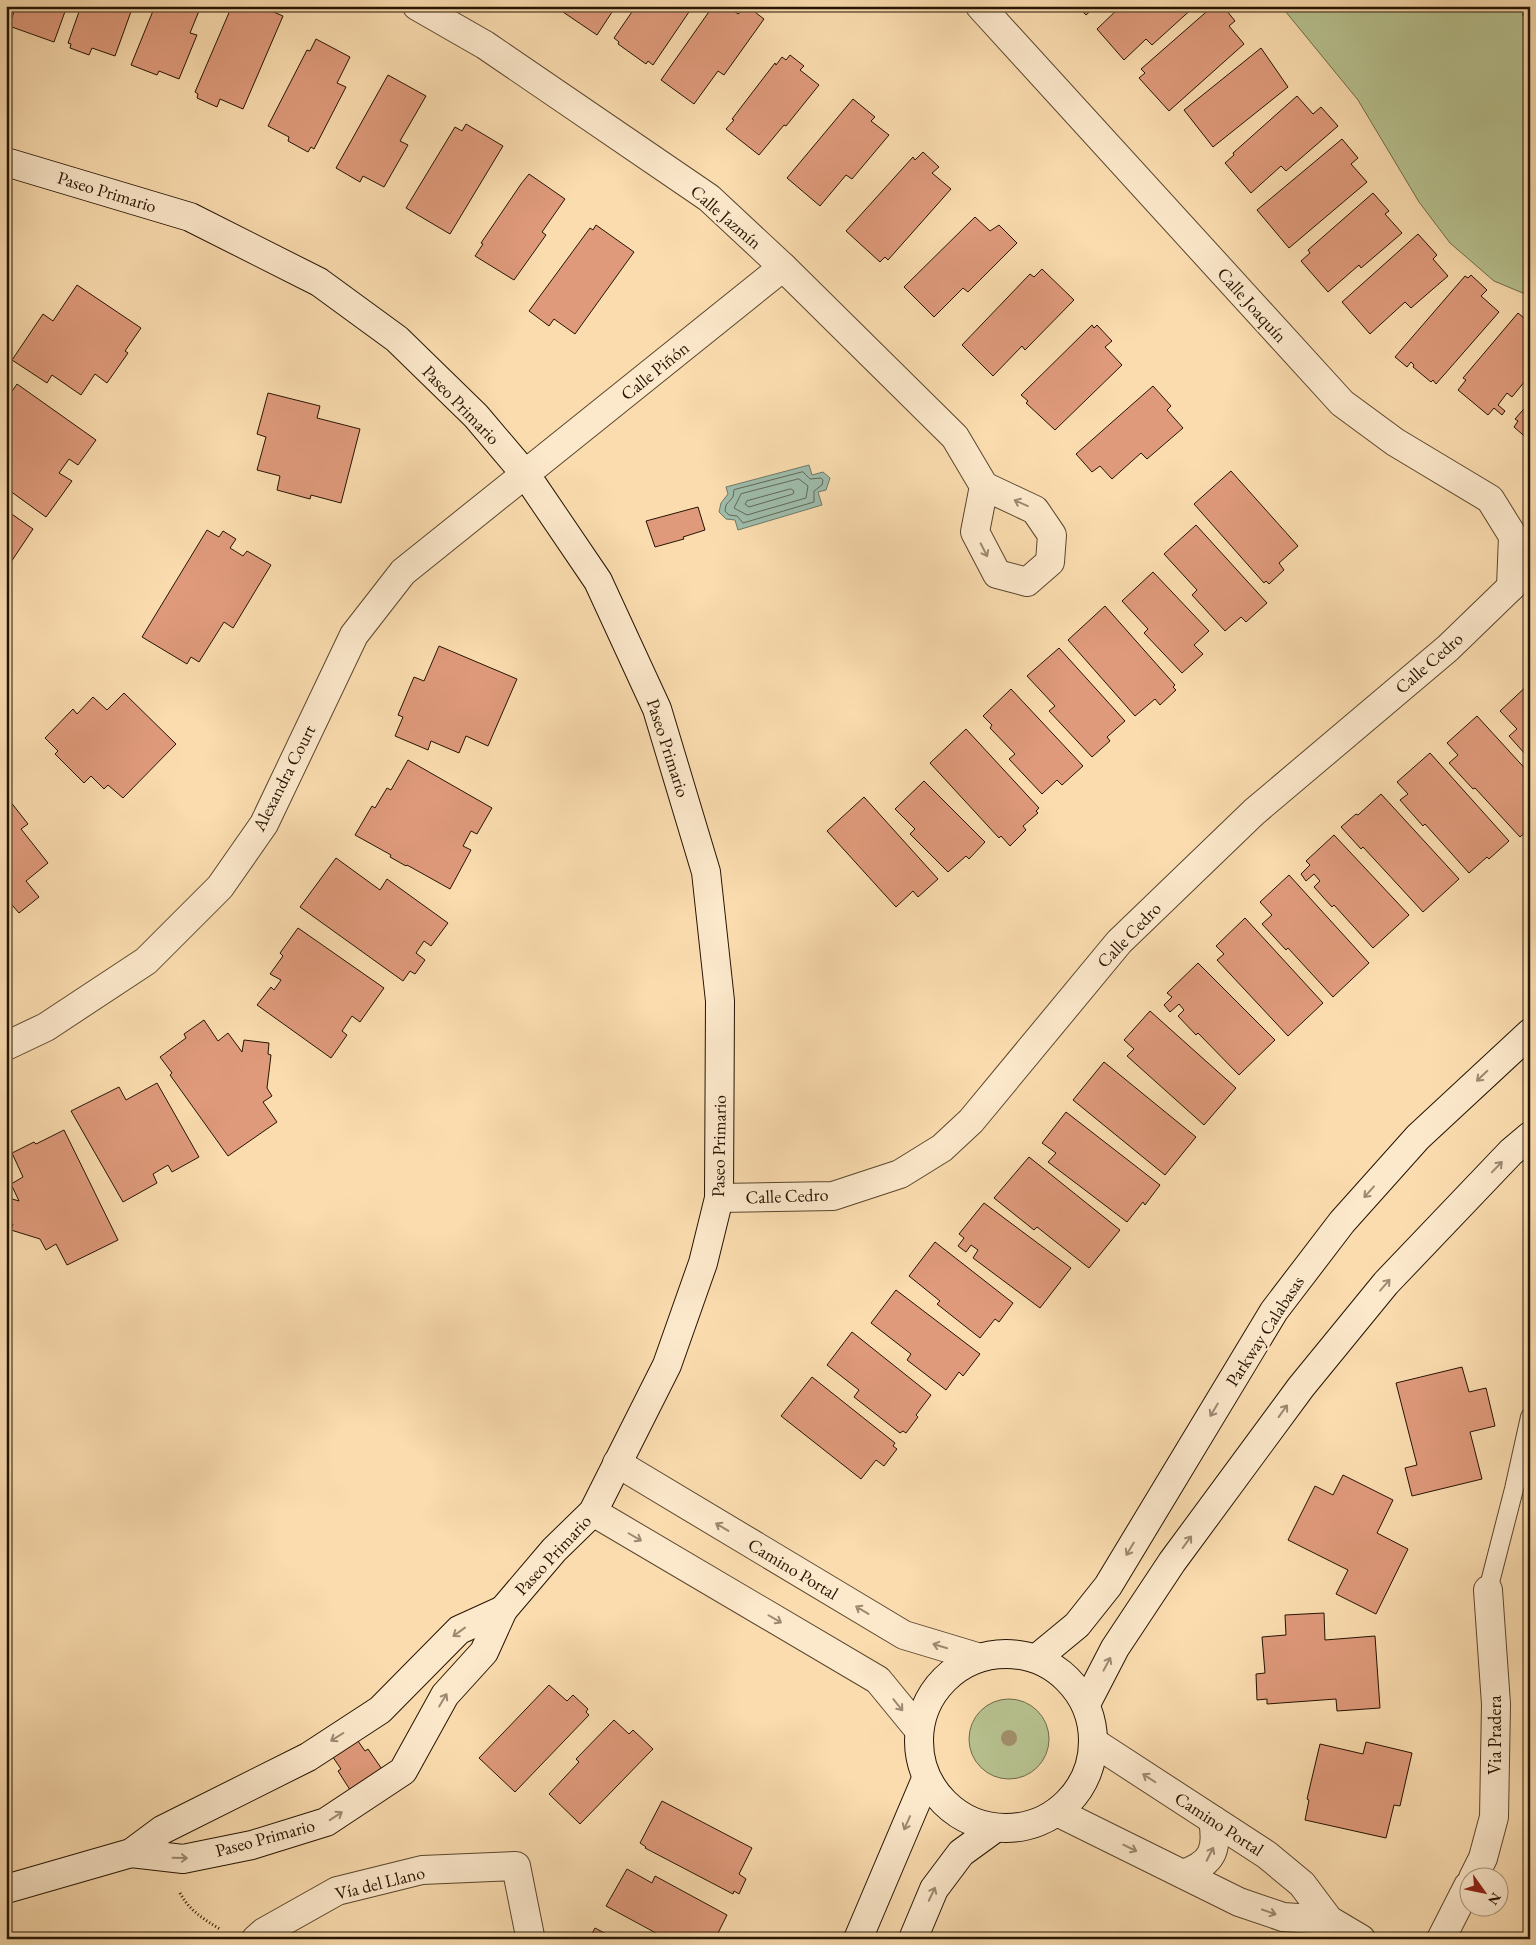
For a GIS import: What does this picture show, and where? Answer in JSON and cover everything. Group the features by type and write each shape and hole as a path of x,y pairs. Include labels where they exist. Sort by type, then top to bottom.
{"street":[{"name":"Calle Jazmín","path":"417,6 485,44 709,198 783,267 955,437 984,486"},
{"name":"Calle Joaquín","path":"980,6 1342,404 1395,442 1490,499 1513,536 1521,589"},
{"name":"Paseo Primario","path":"6,162 190,217 319,282 397,339 476,416 526,475 598,581 658,709 706,872 720,1001 719,1198 703,1264 666,1365 593,1512 554,1550 503,1610 484,1652 445,1695 403,1771 326,1822 252,1845 183,1859 131,1853"},
{"name":"Calle Piñón","path":"526,475 783,267"},
{"name":"Alexandra Court","path":"6,1046 46,1027 146,961 220,887 264,824 354,635 403,572 526,475"},
{"name":"Calle Cedro","path":"719,1198 833,1196 900,1174 942,1148 971,1121 1119,942 1254,812 1448,648 1521,589"},
{"name":"Parkway Calabasas","path":"1037,1658 1077,1625 1108,1586 1274,1311 1342,1222 1418,1137 1530,1033"},
{"path":"1086,1704 1115,1648 1167,1570 1301,1387 1386,1283 1511,1152 1530,1136"},
{"name":"Camino Portal","path":"617,1463 904,1635 977,1657"},
{"path":"593,1512 878,1680 919,1730"},
{"name":"Via Pradera","path":"1478,1868 1483,1858 1494,1817 1496,1704 1488,1590"},
{"name":"Paseo Primario","path":"6,1889 131,1853 162,1830 308,1756 380,1710 459,1630 503,1610"},
{"path":"1011,1653 1037,1658 1057,1669 1073,1684 1086,1704 1095,1743 1092,1758 1082,1784 1067,1805 1045,1820 1020,1828 994,1828 966,1820 943,1803 926,1779 919,1755 919,1730 926,1706 939,1684 959,1667 977,1657 1011,1653"},
{"name":"Camino Portal","path":"1095,1743 1267,1855 1302,1884 1329,1920 1361,1939"},
{"path":"858,1939 926,1779"},
{"name":"Camino Portal","path":"1057,1812 1239,1902 1283,1917 1329,1920"},
{"path":"1183,1874 1200,1868 1211,1855 1216,1838 1213,1820"},
{"path":"913,1939 938,1883 961,1853 994,1828"},
{"name":"Vía del Llano","path":"256,1939 264,1932 337,1891 422,1870 516,1866 530,1936 529,1939"},
{"path":"1441,1939 1458,1906"}],"lane":[{"path":"1488,1590 1530,1417"}],"path":[{"path":"1516,6 1530,21"},
{"path":"177,1889 186,1904 202,1918 220,1929"}],"green space":[{"path":"1281,6 1530,6 1530,296 1494,281 1450,243 1419,202 1358,100"},
{"path":"1009,1699 1024,1702 1037,1711 1046,1724 1049,1739 1046,1754 1037,1767 1024,1776 1009,1779 994,1776 981,1767 972,1754 969,1739 972,1724 981,1711 994,1702"}],"water":[{"path":"809,465 812,475 823,472 830,478 826,490 818,492 822,505 738,530 735,520 726,519 719,512 721,503 728,494 726,487"}],"building":[{"path":"16,6 67,6 54,42 9,26"},
{"path":"81,6 133,6 115,56 92,48 89,55 70,48 71,44 68,43"},
{"path":"155,6 201,6 190,33 197,35 179,79 159,71 157,75 131,65"},
{"path":"236,6 260,6 283,16 243,109 220,99 217,107 197,98 198,94 195,92 231,8 235,10"},
{"path":"563,6 616,6 597,35 560,10"},
{"path":"636,6 693,6 653,65 648,61 646,64 618,44 619,42 614,38"},
{"path":"713,6 727,6 738,14 747,6 764,19 724,75 718,71 694,104 661,80"},
{"path":"1077,6 1096,6 1086,15"},
{"path":"1121,6 1195,6 1152,45 1146,39 1124,60 1097,29"},
{"path":"1213,6 1223,6 1235,21 1229,26 1244,44 1169,111 1139,78 1145,73 1141,69"},
{"path":"316,39 350,57 337,83 346,87 314,149 311,147 308,152 288,141 289,137 268,126 307,50 310,51"},
{"path":"1261,48 1288,87 1213,147 1184,110"},
{"path":"790,55 804,66 800,70 819,85 786,126 784,125 759,155 726,129 775,63 776,65 782,57 786,60"},
{"path":"388,75 426,96 400,141 408,145 384,187 363,176 360,182 336,168"},
{"path":"1297,96 1313,114 1321,107 1338,126 1286,171 1281,166 1251,193 1225,163 1234,155 1233,153"},
{"path":"853,99 875,117 871,121 889,135 852,179 846,175 820,206 787,178"},
{"path":"466,124 503,146 450,234 406,208 455,127 462,131"},
{"path":"1342,139 1358,158 1351,164 1367,182 1289,248 1257,210"},
{"path":"923,152 939,167 932,173 951,189 888,260 885,257 880,262 846,231 913,157 915,160"},
{"path":"529,174 565,199 542,232 546,235 514,280 475,256 483,244 481,243"},
{"path":"1373,193 1389,211 1385,214 1402,233 1361,268 1359,265 1328,292 1301,261 1310,253 1308,250"},
{"path":"975,217 990,231 999,225 1017,243 968,292 963,288 934,317 904,287"},
{"path":"596,225 634,252 575,334 554,319 549,326 529,311 590,228 593,230"},
{"path":"1418,234 1437,255 1433,259 1448,276 1411,308 1405,302 1370,334 1342,302"},
{"path":"1042,269 1074,300 1025,350 1022,346 993,376 962,345 1030,274 1034,277"},
{"path":"1471,275 1487,290 1481,296 1499,312 1436,384 1413,367 1414,365 1411,362 1407,367 1395,357 1465,276 1468,278"},
{"path":"77,285 141,328 125,351 128,353 107,383 95,374 81,395 52,375 47,383 12,360 43,314 53,321"},
{"path":"1518,313 1530,323 1530,375 1512,397 1507,393 1498,405 1505,411 1502,415 1494,408 1488,415 1458,390 1466,380 1463,378"},
{"path":"1092,325 1094,328 1097,325 1112,341 1105,347 1122,365 1055,430 1026,403 1028,401 1021,395"},
{"path":"17,384 96,440 78,465 69,459 59,473 72,481 46,517 6,488 6,400"},
{"path":"1153,386 1171,406 1167,410 1183,428 1147,459 1141,453 1112,479 1100,466 1092,472 1076,454"},
{"path":"268,393 320,406 317,418 360,429 341,503 311,495 310,499 277,490 280,476 257,470 266,437 257,434"},
{"path":"1530,402 1530,441 1514,427 1518,421 1515,419"},
{"path":"1231,471 1298,546 1279,563 1284,570 1269,584 1266,581 1264,583 1194,504"},
{"path":"698,507 705,530 683,537 684,539 655,547 646,521"},
{"path":"6,510 33,529 11,562 6,559"},
{"path":"1196,525 1267,603 1246,622 1241,617 1225,631 1192,595 1197,590 1164,554"},
{"path":"207,530 219,537 223,531 236,539 230,548 243,556 247,551 271,565 233,628 224,622 199,662 191,657 187,664 142,637"},
{"path":"1153,572 1209,631 1194,645 1203,654 1182,673 1144,633 1148,629 1122,601"},
{"path":"1105,606 1175,685 1173,687 1176,690 1160,705 1155,699 1135,716 1068,640"},
{"path":"439,646 517,679 488,746 466,736 459,753 431,741 428,750 395,736 403,717 398,715 414,677 424,681"},
{"path":"1059,648 1125,721 1107,737 1110,741 1092,757 1049,711 1055,706 1027,676"},
{"path":"1530,683 1530,755 1528,753 1526,755 1509,736 1517,729 1500,711"},
{"path":"1011,689 1083,766 1062,785 1057,780 1042,794 1009,759 1015,754 990,728 992,725 983,716"},
{"path":"124,693 176,744 123,798 108,785 104,789 91,776 84,783 55,754 58,751 45,738 73,709 77,714 93,697 107,710"},
{"path":"1477,716 1530,774 1530,828 1520,837 1449,763 1458,755 1447,743"},
{"path":"966,729 1039,808 1036,811 1038,813 1023,826 1026,830 1010,846 1001,836 999,838 930,763"},
{"path":"1430,753 1509,841 1489,859 1487,857 1469,873 1425,824 1423,826 1400,800 1408,794 1397,782"},
{"path":"408,760 492,808 477,834 471,831 463,846 471,850 450,889 390,857 391,855 355,835 372,806 375,808 387,788 391,790"},
{"path":"924,781 985,842 969,859 966,856 948,872 910,834 915,829 895,809"},
{"path":"1381,794 1459,879 1423,912 1363,847 1361,849 1341,827 1356,814 1358,815"},
{"path":"6,796 28,824 21,829 48,863 26,881 39,897 19,913 6,898"},
{"path":"864,797 938,879 918,897 913,891 896,907 827,831"},
{"path":"1334,835 1409,915 1373,948 1334,905 1332,907 1314,887 1320,881 1314,874 1306,881 1301,874 1310,865 1306,861"},
{"path":"336,858 380,890 387,879 448,923 431,946 424,941 416,953 425,960 415,974 410,971 403,981 300,907"},
{"path":"1289,875 1369,963 1333,997 1288,948 1286,950 1262,924 1272,915 1260,902"},
{"path":"1245,918 1323,1003 1288,1036 1217,960 1224,954 1216,946"},
{"path":"298,928 384,988 360,1022 352,1016 342,1031 347,1035 331,1058 257,1005 271,987 274,990 281,980 270,974 283,956 280,953"},
{"path":"1198,963 1275,1040 1239,1075 1198,1033 1196,1035 1178,1016 1184,1010 1179,1004 1170,1012 1164,1005 1172,997 1167,993"},
{"path":"1150,1011 1236,1088 1204,1125 1127,1056 1134,1049 1124,1040"},
{"path":"204,1020 218,1041 228,1033 242,1052 244,1040 269,1043 268,1054 271,1055 267,1088 272,1096 263,1102 277,1122 228,1156 170,1075 172,1073 160,1057 186,1038 184,1034"},
{"path":"1104,1062 1196,1137 1165,1175 1073,1100"},
{"path":"157,1083 199,1157 172,1172 168,1165 153,1174 157,1183 123,1202 71,1111 119,1087 126,1100"},
{"path":"1066,1112 1160,1185 1145,1205 1143,1202 1127,1222 1048,1162 1056,1153 1042,1143"},
{"path":"64,1130 118,1240 67,1265 56,1244 46,1250 40,1239 11,1230 13,1224 6,1222 6,1207 9,1198 19,1201 11,1184 23,1177 12,1153"},
{"path":"1029,1157 1120,1230 1089,1268 1037,1227 1034,1230 994,1198"},
{"path":"984,1203 1071,1268 1040,1308 973,1258 978,1250 971,1245 966,1252 958,1246 964,1238 959,1234"},
{"path":"935,1242 1013,1303 999,1322 995,1319 980,1338 937,1304 940,1301 909,1276"},
{"path":"896,1290 980,1354 963,1376 959,1372 946,1390 907,1360 911,1354 871,1323"},
{"path":"852,1332 931,1395 916,1415 918,1417 906,1433 903,1431 900,1433 854,1397 859,1390 827,1365"},
{"path":"1462,1367 1469,1392 1486,1388 1495,1426 1470,1432 1482,1479 1412,1496 1405,1468 1417,1465 1396,1383"},
{"path":"812,1377 895,1443 893,1446 897,1449 884,1466 876,1460 861,1479 781,1416"},
{"path":"1343,1475 1393,1500 1377,1533 1408,1549 1376,1614 1336,1594 1348,1570 1288,1540 1315,1486 1333,1495"},
{"path":"1324,1613 1325,1640 1375,1636 1380,1708 1337,1711 1336,1699 1267,1704 1267,1699 1257,1700 1256,1674 1265,1673 1262,1637 1286,1635 1285,1615"},
{"path":"549,1685 567,1701 573,1695 588,1709 586,1712 589,1715 515,1792 479,1758"},
{"path":"614,1720 629,1734 633,1730 653,1749 580,1824 549,1794 579,1762 576,1759"},
{"path":"353,1734 365,1751 368,1749 386,1775 354,1796 338,1771 341,1769 328,1750"},
{"path":"1366,1742 1412,1753 1400,1806 1394,1805 1386,1838 1305,1820 1309,1800 1307,1799 1320,1744 1363,1754"},
{"path":"662,1801 752,1848 739,1874 746,1879 739,1894 734,1891 733,1894 645,1848 640,1843"},
{"path":"627,1869 652,1883 655,1876 727,1915 717,1935 722,1939 667,1939 606,1906"},
{"path":"595,1928 616,1939 589,1939"}]}
